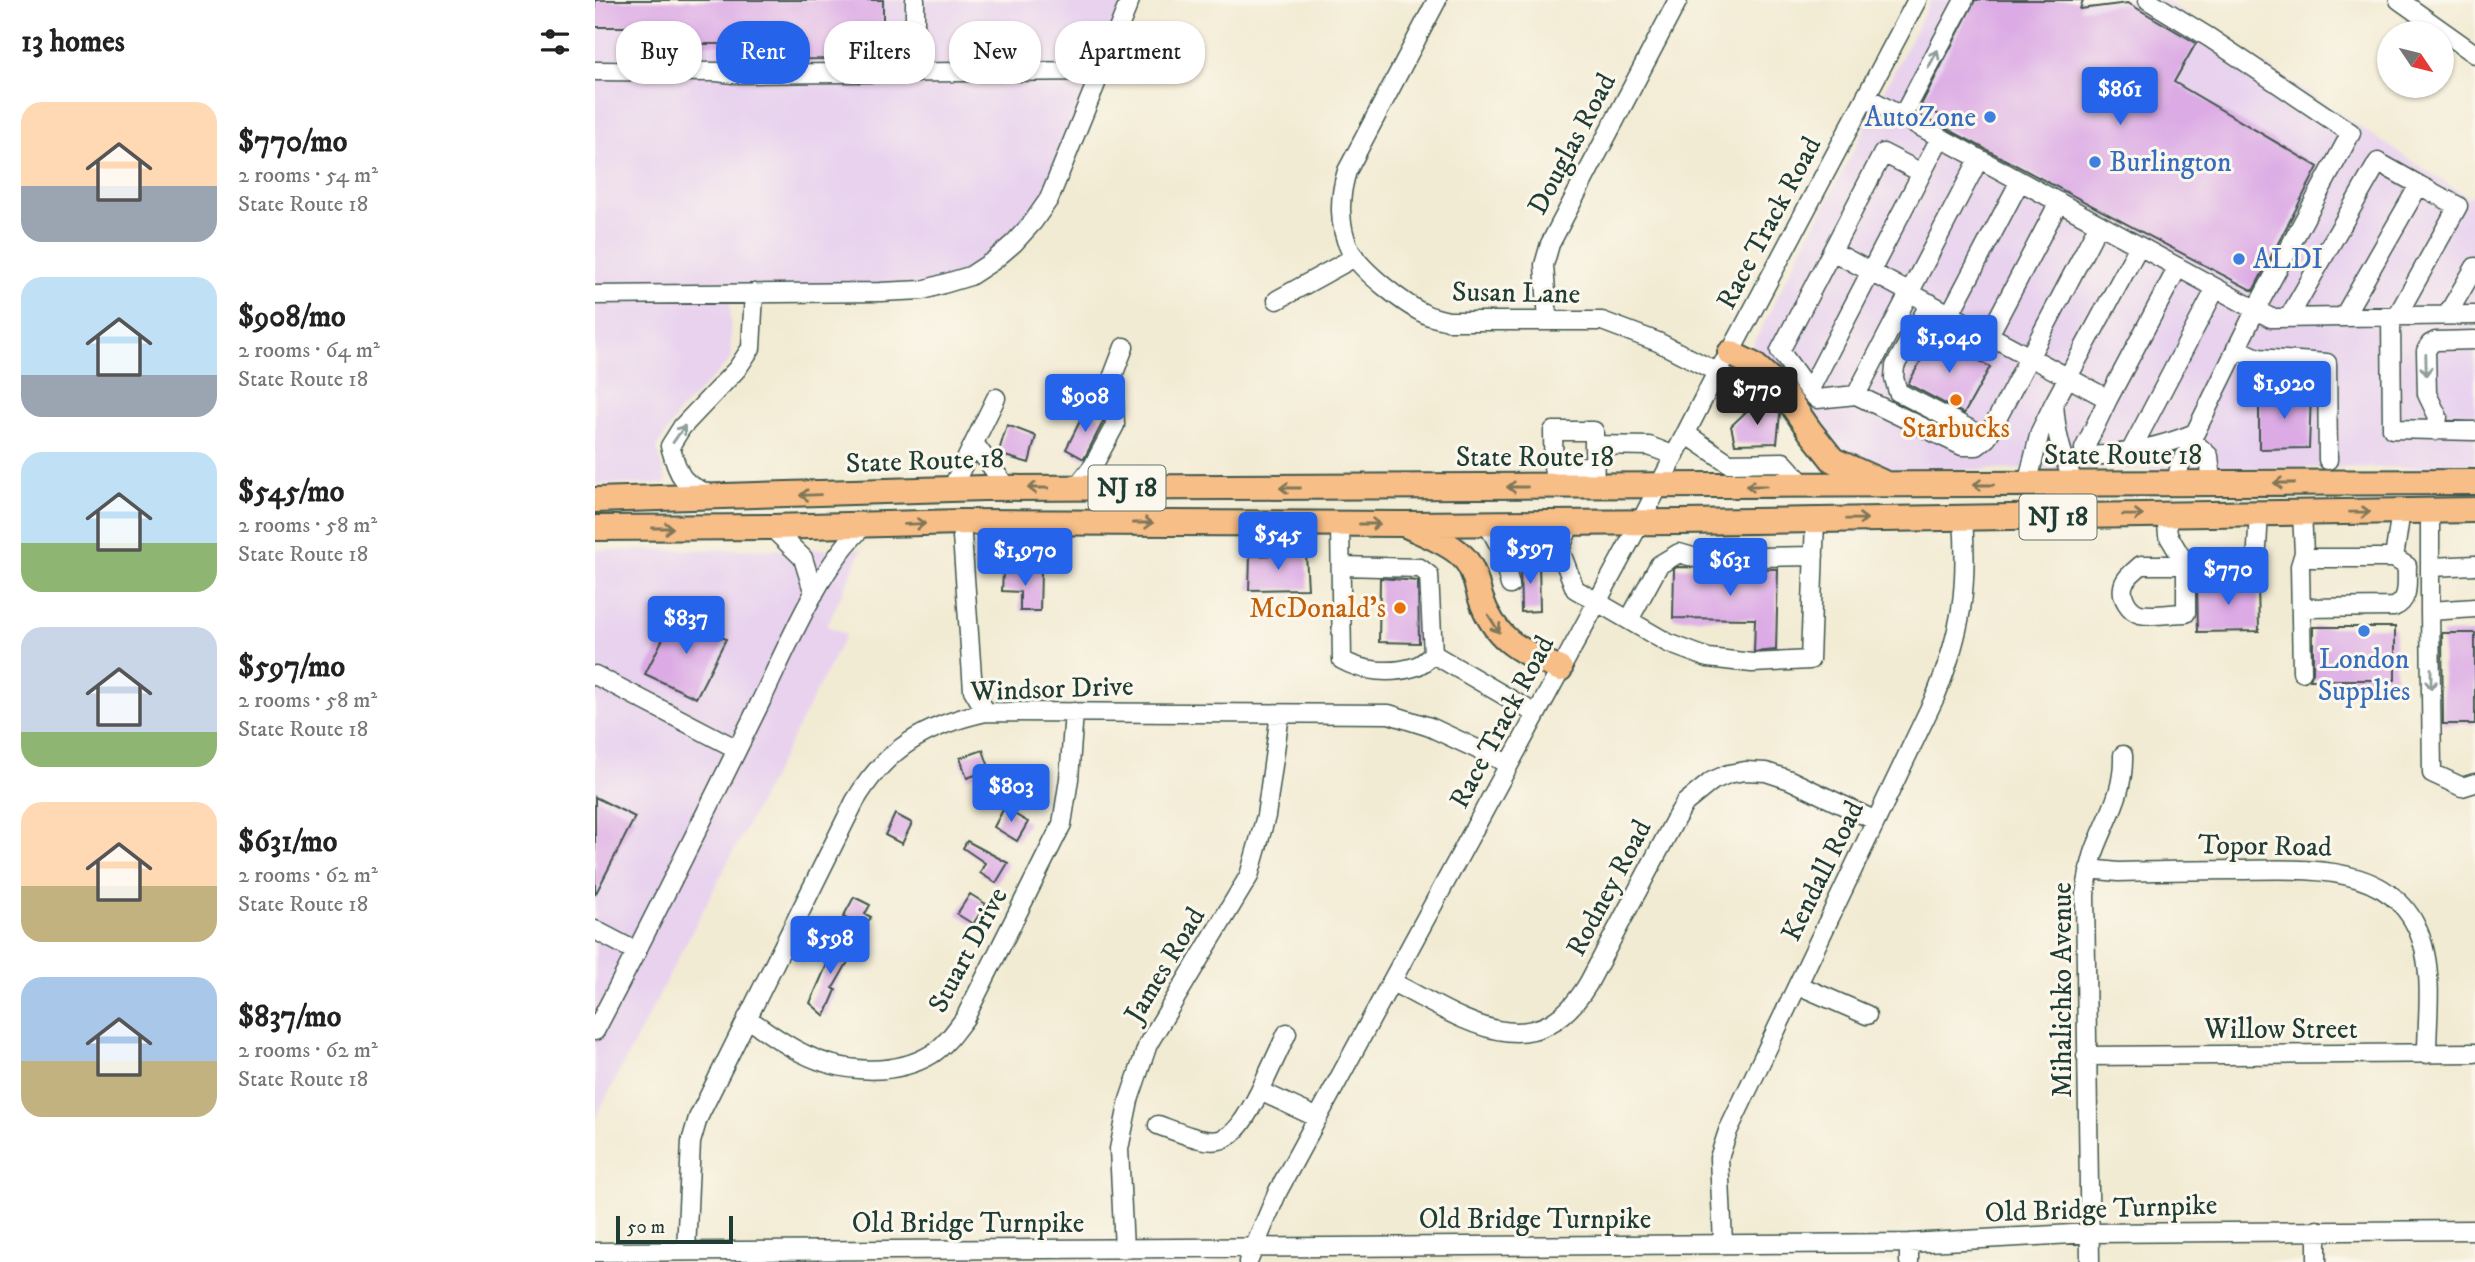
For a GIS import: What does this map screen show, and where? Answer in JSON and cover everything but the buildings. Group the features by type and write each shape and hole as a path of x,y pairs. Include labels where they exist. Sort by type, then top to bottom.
{"highway":[{"path":"1724,362 1754,365 1781,389 1809,431 1833,460 1889,486"},
{"name":"State Route 18","path":"595,500 951,489 1554,477 1595,477 1659,487 2213,484 2327,475 2475,482"},
{"name":"NJ 18","path":"595,528 864,526 961,522 1681,522 2475,510"},
{"path":"1404,524 1461,555 1473,573 1492,623 1505,640 1523,652 1560,669"}],"street":[{"path":"915,0 915,21"},
{"path":"1121,21 1130,0"},
{"name":"Susan Lane","path":"1437,0 1347,171 1341,190 1342,225 1350,251 1364,268 1428,316 1448,321 1602,321 1724,362"},
{"name":"Douglas Road","path":"1548,320 1544,265 1550,244 1678,0"},
{"name":"Race Track Road","path":"1250,1255 1278,1191 1641,521 1917,0"},
{"path":"1902,117 1964,0"},
{"path":"2148,0 2210,38 2351,133 2236,348 2196,439 2178,466 2177,484"},
{"path":"2399,0 2418,6 2475,54"},
{"path":"595,71 824,74"},
{"path":"935,74 1055,72"},
{"path":"595,295 913,292 970,276 1014,243 1049,199 1096,84"},
{"path":"1866,97 2271,318 2475,315"},
{"path":"1809,391 1940,138"},
{"path":"1922,173 1883,153 1780,351 1817,399 1856,395 1962,446 1977,446 1987,438 2099,224"},
{"path":"1856,395 1979,159"},
{"path":"2289,317 2378,162 2458,206 2394,316 2392,429 2475,431"},
{"path":"1950,314 2020,181"},
{"path":"2344,316 2419,186"},
{"path":"1990,335 2059,202"},
{"path":"2027,485 2041,432 2054,403 2139,246"},
{"path":"1832,251 2108,399"},
{"path":"1277,300 1355,257"},
{"path":"2178,267 2084,449 2090,456 2129,454 2177,441 2196,439"},
{"path":"2447,315 2475,267"},
{"path":"2129,454 2216,288"},
{"path":"720,498 692,488 678,472 670,446 682,427 737,369 751,348 754,293"},
{"path":"1930,303 1895,366 1894,378 1898,392 1987,438"},
{"path":"2436,431 2438,417 2427,394 2426,351 2430,344 2436,341 2475,340"},
{"path":"1076,488 1093,466 1115,425 1114,401 1109,386 1124,347"},
{"path":"2236,348 2258,358 2327,363 2327,475"},
{"path":"951,489 996,398"},
{"path":"2054,403 2055,432 2075,485"},
{"path":"1554,477 1553,431 1594,431 1595,477"},
{"path":"1686,434 1729,463 1783,462 1805,486"},
{"path":"2196,439 2209,456 2213,484"},
{"path":"974,443 1007,488"},
{"path":"1594,445 1649,446 1675,456"},
{"path":"1712,486 1729,463"},
{"path":"2394,558 2401,511"},
{"path":"2430,511 2432,773 2462,787 2475,783"},
{"path":"2166,515 2168,535 2186,565 2256,564 2259,513"},
{"path":"2302,513 2302,672"},
{"name":"Kendall Road","path":"1723,1243 1719,1158 1728,1131 1937,695 1951,657 1964,595 1966,563 1963,518"},
{"path":"1570,522 1560,550 1575,589 1668,643 1708,658 1752,663 1809,660 1815,520"},
{"path":"961,522 973,690 986,712"},
{"path":"1679,553 1681,522"},
{"path":"1487,523 1501,549 1510,585"},
{"path":"1340,524 1342,660 1355,667 1391,671 1417,667 1433,654"},
{"path":"595,1031 637,952 814,594 849,538 864,526"},
{"path":"771,527 803,558 814,594"},
{"path":"1501,549 1560,550"},
{"path":"1629,620 1659,565 1679,553 1696,558 1814,556"},
{"path":"2301,608 2395,607 2402,604 2406,597 2407,566 2394,558 2303,558"},
{"path":"2431,567 2475,565"},
{"path":"1341,566 1420,568 1429,575 1433,654"},
{"path":"2430,611 2475,608"},
{"path":"1433,654 1536,714"},
{"path":"595,675 737,749"},
{"name":"Windsor Drive","path":"686,1251 691,1142 698,1118 855,801 873,774 899,749 929,729 954,719 986,712 1389,714 1430,727 1509,764"},
{"name":"Stuart Drive","path":"747,1018 803,1054 840,1067 867,1070 914,1061 933,1053 951,1037 965,1018 1062,824 1069,779 1074,712"},
{"name":"James Road","path":"1124,1248 1119,1149 1129,1100 1147,1044 1249,876 1266,816 1280,714"},
{"name":"Mihalichko Avenue","path":"2090,1262 2085,894 2089,869 2120,792 2123,755"},
{"name":"Rodney Road","path":"1392,982 1485,1028 1520,1032 1554,1021 1568,1011 1588,984 1685,803 1712,780 1728,774 1745,771 1766,772 1790,780 1877,821"},
{"name":"Topor Road","path":"2089,869 2118,872 2302,869 2340,873 2367,880 2398,903 2411,917 2419,934 2428,974 2427,1054"},
{"path":"595,930 637,952"},
{"path":"1798,985 1867,1016"},
{"path":"1158,1125 1216,1142 1230,1136 1243,1124 1287,1033"},
{"name":"Willow Street","path":"2086,1056 2475,1054"},
{"path":"1260,1091 1318,1118"},
{"path":"2317,1230 2317,1262"},
{"name":"Old Bridge Turnpike","path":"595,1252 1124,1248 1250,1255 1649,1253 1723,1243 1909,1243 2090,1233 2475,1230"},
{"path":"1909,1243 1909,1262"}],"shaded area":[{"path":"595,0 1130,0 1122,21 1055,21 1055,84 1096,84 1062,170 993,261 923,290 730,295 731,359 679,412 657,448 667,484 595,484"},
{"path":"1931,0 2164,0 2469,198 2475,191 2475,467 1881,470 1853,462 1826,437 1755,359 1753,344"},
{"path":"862,549 827,626 846,634 595,1119 595,550"}],"place":[{"name":"AutoZone","path":"1990,117"},
{"name":"Burlington","path":"2095,162"},
{"name":"ALDI","path":"2239,259"},
{"name":"Starbucks","path":"1956,400"},
{"name":"McDonald's","path":"1400,608"},
{"name":"London Supplies","path":"2364,631"}]}
